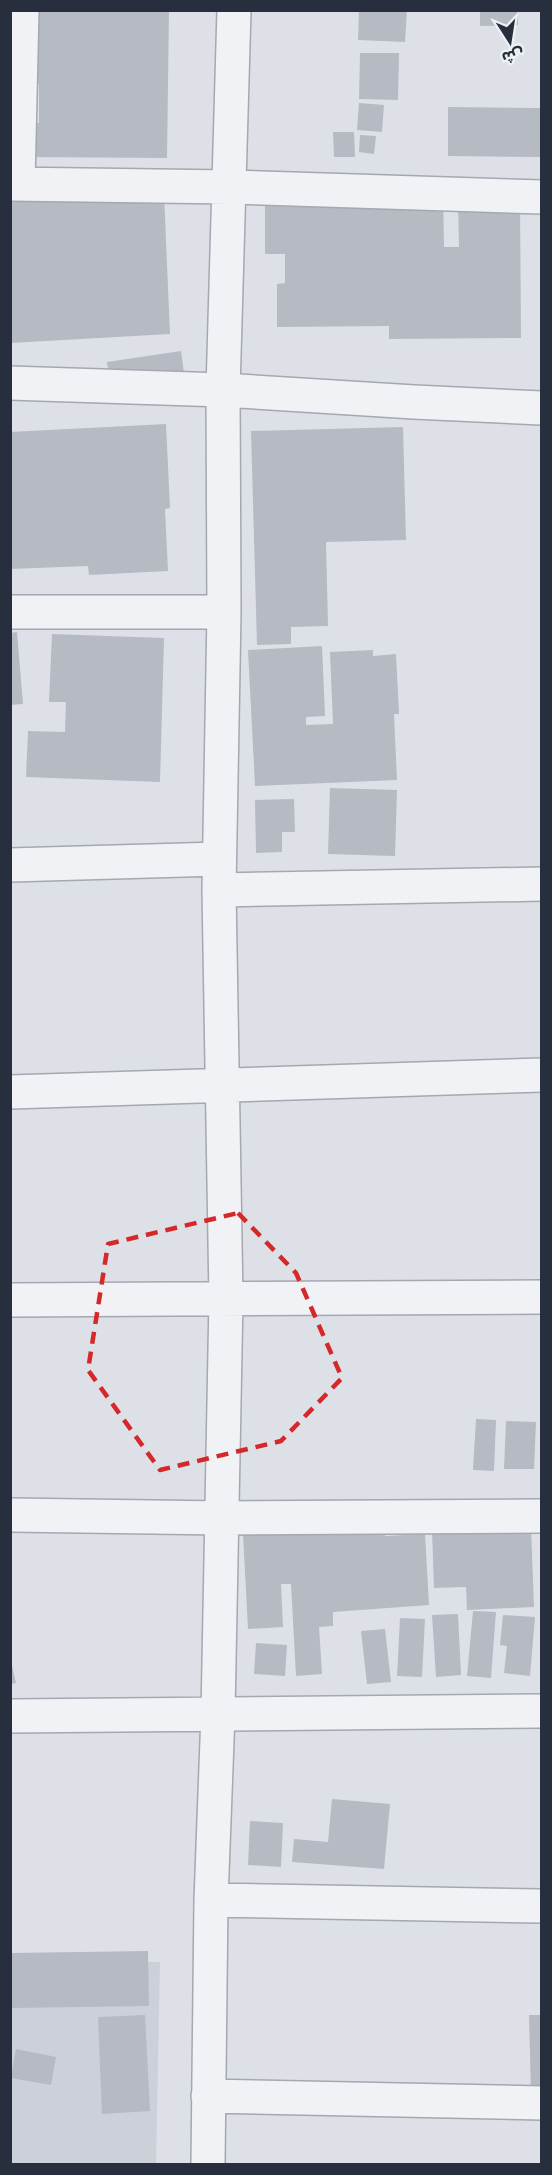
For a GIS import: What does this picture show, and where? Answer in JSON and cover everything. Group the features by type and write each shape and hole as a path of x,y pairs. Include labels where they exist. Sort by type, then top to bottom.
{"street":[{"path":"22,10 14,184 230,187 542,197"},
{"path":"208,2164 211,1900 218,1714 226,1299 219,874 224,612 223,390 234,10"},
{"path":"10,383 223,390 542,408"},
{"path":"10,612 224,612"},
{"path":"10,866 542,884"},
{"path":"10,1092 542,1075"},
{"path":"10,1300 542,1297"},
{"path":"10,1515 222,1518 542,1516"},
{"path":"10,1716 542,1711"},
{"path":"211,1900 542,1906"},
{"path":"208,2096 542,2103"}],"highlighted area":[{"path":"238,1213 296,1273 342,1378 281,1441 160,1470 88,1370 108,1244"}],"shaded area":[{"path":"11,1959 160,1962 156,2164 11,2164"}],"building":[{"path":"28,10 169,10 167,158 22,157 23,123 39,123 39,84 27,84"},
{"path":"359,10 407,10 405,42 358,40"},
{"path":"480,10 518,10 518,25 480,26"},
{"path":"360,53 399,53 398,100 359,99"},
{"path":"359,103 384,105 382,132 357,130"},
{"path":"448,107 542,108 542,157 448,156"},
{"path":"333,132 354,132 355,157 334,157"},
{"path":"360,135 376,136 374,154 359,152"},
{"path":"443,191 444,247 459,247 458,202 520,202 521,338 389,339 389,326 277,327 277,284 285,283 285,254 265,254 265,192"},
{"path":"164,194 170,334 10,343 10,202"},
{"path":"181,351 186,388 113,399 107,362"},
{"path":"166,424 170,508 165,509 168,571 89,575 88,566 10,569 10,432"},
{"path":"403,427 406,540 326,542 328,626 291,627 291,644 257,645 251,431"},
{"path":"17,632 23,704 10,705 10,633"},
{"path":"52,634 164,638 160,782 26,777 28,731 65,732 66,702 49,702"},
{"path":"322,646 325,716 306,717 306,725 333,724 330,652 373,650 373,656 396,654 399,714 394,714 397,780 255,786 248,650"},
{"path":"330,788 397,790 395,856 328,854"},
{"path":"294,799 295,832 282,832 282,852 256,853 255,800"},
{"path":"476,1419 496,1420 494,1471 473,1470"},
{"path":"506,1421 536,1422 534,1469 504,1469"},
{"path":"384,1527 385,1536 425,1534 429,1605 333,1612 333,1626 319,1627 322,1674 296,1676 291,1584 281,1584 283,1627 248,1629 243,1534"},
{"path":"531,1527 534,1607 467,1610 466,1587 434,1588 432,1531"},
{"path":"473,1611 496,1612 491,1678 467,1676"},
{"path":"458,1614 461,1675 436,1677 432,1615"},
{"path":"503,1615 535,1617 530,1676 504,1673 507,1646 500,1645"},
{"path":"400,1618 425,1619 422,1677 397,1676"},
{"path":"385,1629 391,1682 367,1684 361,1631"},
{"path":"256,1643 287,1645 285,1676 254,1674"},
{"path":"10,1657 16,1683 10,1684"},
{"path":"332,1799 390,1804 384,1869 292,1862 294,1839 328,1842"},
{"path":"250,1821 283,1823 281,1867 248,1865"},
{"path":"148,1951 149,2006 10,2008 10,1953"},
{"path":"145,2015 150,2111 102,2114 98,2017"},
{"path":"529,2015 542,2015 542,2093 531,2093"},
{"path":"16,2049 56,2057 51,2085 11,2078"}]}
